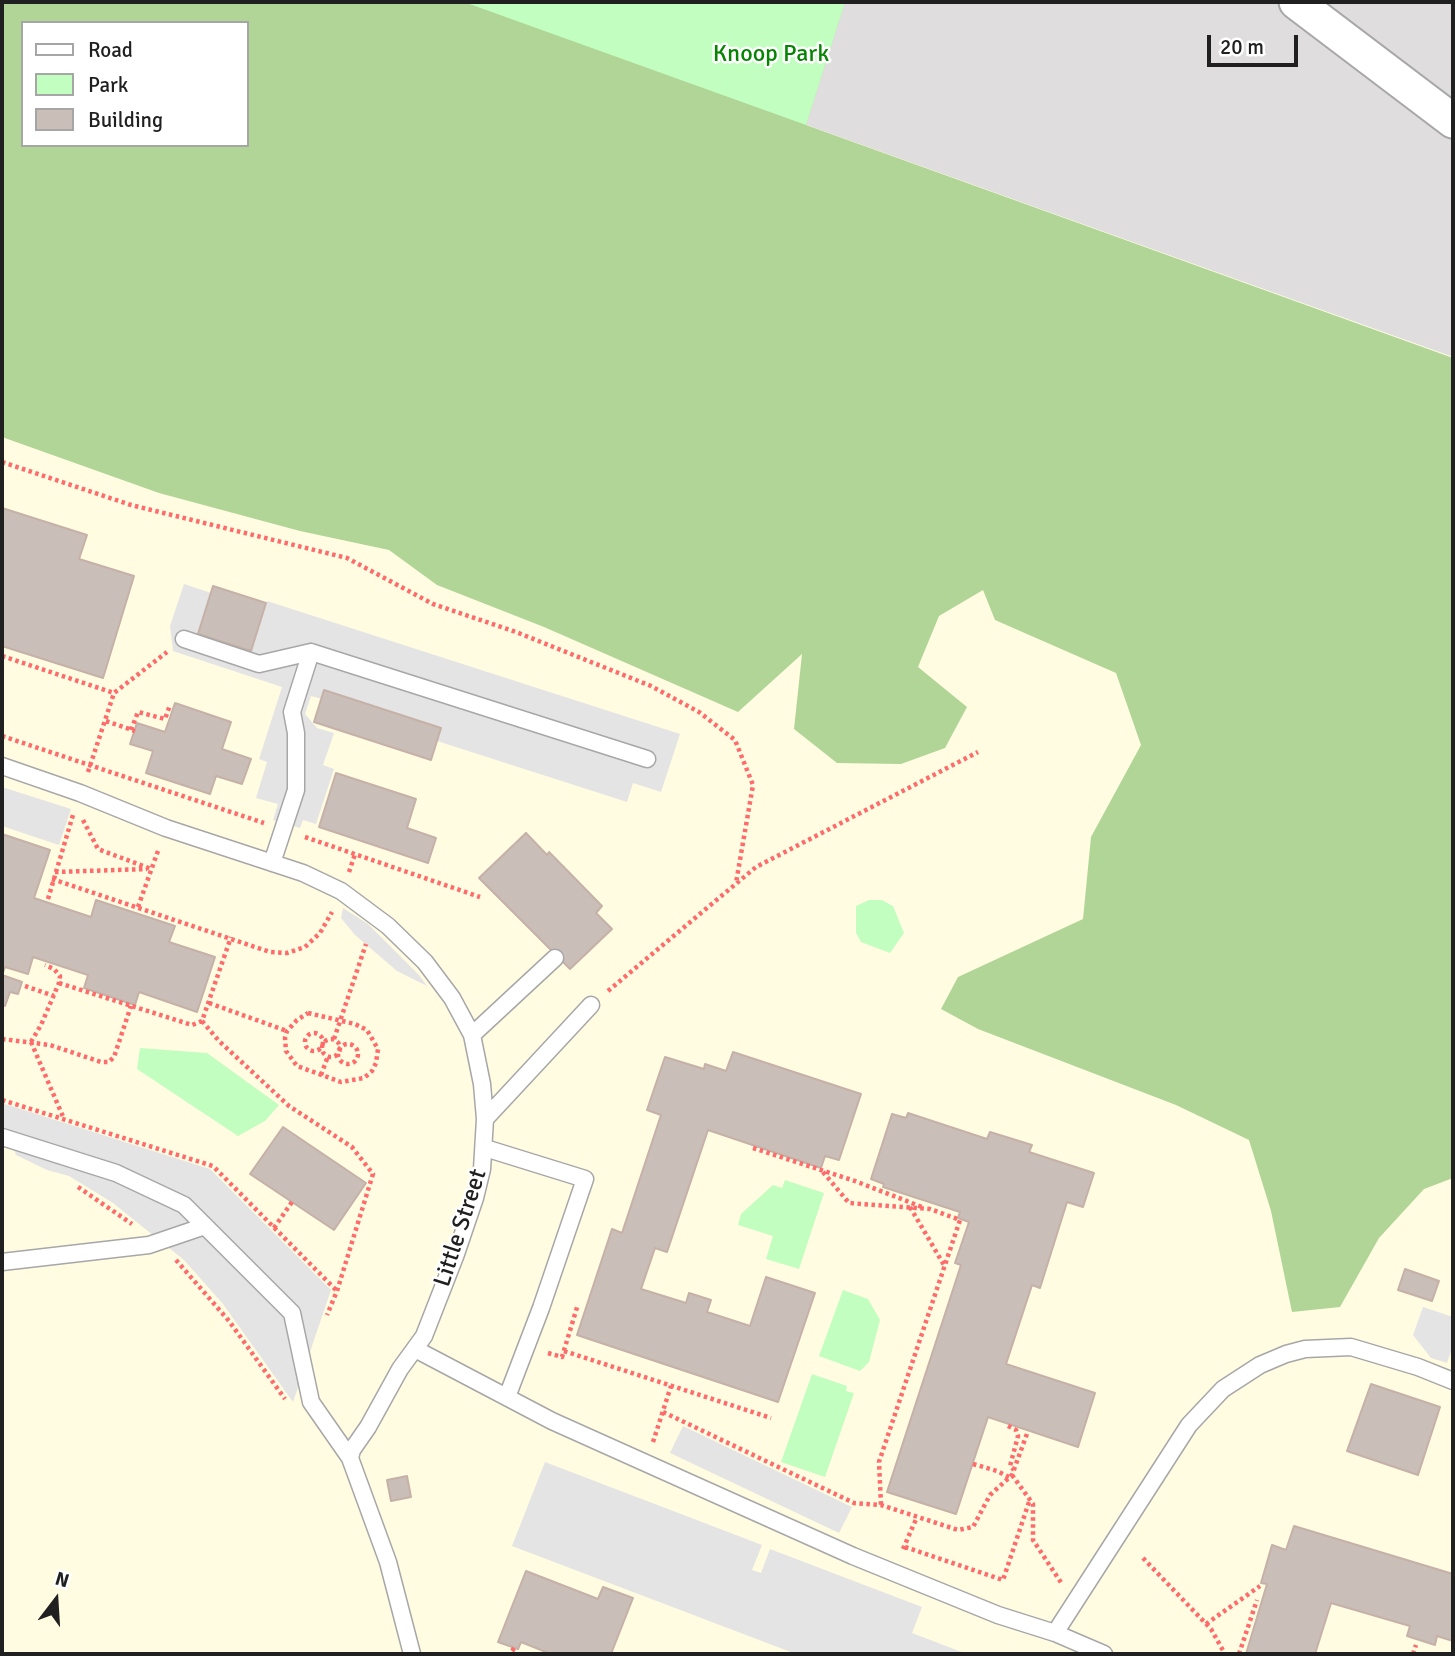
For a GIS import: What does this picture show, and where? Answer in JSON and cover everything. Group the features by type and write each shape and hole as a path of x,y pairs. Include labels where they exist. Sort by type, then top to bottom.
{"street":[{"path":"1296,2 1453,121"}],"lane":[{"path":"178,643 259,664 311,652 647,759"},
{"path":"272,863 296,790 296,733 292,712 311,652"},
{"name":"Little Street","path":"2,766 80,793 166,828 303,873 341,891 388,926 425,962 452,998 472,1035 482,1084 485,1119 485,1148 475,1198 424,1336 352,1450 350,1458"},
{"path":"472,1035 555,958"},
{"path":"485,1119 591,1005"},
{"path":"2,1137 116,1173 184,1205 292,1313 311,1402 350,1458 388,1562 412,1654"},
{"path":"485,1148 585,1179 507,1398"},
{"path":"2,1262 149,1245 205,1226"},
{"path":"1055,1633 1189,1424 1223,1389 1260,1365 1305,1349 1350,1347 1418,1367 1453,1381"},
{"path":"415,1349 552,1421 646,1463 893,1572 1104,1654"}],"path":[{"path":"2,463 131,505 347,558 433,604 516,632 650,686 699,712 735,740 753,785 736,883"},
{"path":"89,768 114,693 178,643"},
{"path":"2,656 114,693"},
{"path":"106,721 133,730 138,712 165,719 170,705"},
{"path":"2,736 89,768 283,829 480,897"},
{"path":"591,1005 756,867 978,752"},
{"path":"48,899 76,807 98,849 151,869"},
{"path":"138,907 166,828"},
{"path":"347,879 355,853"},
{"path":"55,872 151,869"},
{"path":"52,879 270,952 287,953 305,947 329,920 336,902"},
{"path":"59,983 192,1025 202,1021 231,937"},
{"path":"334,1040 366,944"},
{"path":"30,1042 41,1025 59,983 60,976 45,965"},
{"path":"25,986 54,996"},
{"path":"209,1003 287,1031"},
{"path":"2,1039 50,1045 101,1062 109,1062 114,1057 131,1006"},
{"path":"308,1013 341,1020 367,1030 378,1049 376,1063 364,1078 352,1082 341,1082 321,1075 296,1066 285,1044 287,1031 308,1013"},
{"path":"202,1021 219,1041 289,1106 352,1147 373,1174 327,1315"},
{"path":"328,1056 324,1053 322,1045 321,1037 316,1033 306,1038 306,1047 310,1051 316,1051 322,1045 327,1040 334,1040 339,1044 340,1051 339,1057 345,1063 354,1062 358,1057 356,1048 345,1044 340,1051 336,1055 328,1056"},
{"path":"30,1042 64,1120"},
{"path":"321,1075 328,1056"},
{"path":"753,1149 960,1220 879,1462 881,1505"},
{"path":"824,1172 849,1203 930,1209"},
{"path":"76,1186 165,1247 229,1321 292,1409"},
{"path":"274,1228 292,1202"},
{"path":"910,1207 944,1266"},
{"path":"527,1347 562,1357 578,1304"},
{"path":"564,1351 771,1418"},
{"path":"646,1463 671,1386"},
{"path":"663,1412 854,1503 881,1505 958,1530 974,1527 990,1495 1011,1474 1028,1431"},
{"path":"1008,1426 1016,1430 1018,1436 1010,1466 1011,1474 1033,1504 1033,1540 1052,1571 1076,1601"},
{"path":"973,1464 1011,1474"},
{"path":"905,1546 1003,1580 1030,1499"},
{"path":"893,1572 918,1517"},
{"path":"1143,1558 1206,1624 1225,1654"},
{"path":"1206,1624 1259,1586"},
{"path":"1239,1654 1257,1600"},
{"path":"1413,1654 1416,1645"},
{"path":"514,1648 511,1653 514,1654"}],"shaded area":[{"path":"2,2 464,2 1453,357 1453,1654 2,1654"},
{"path":"845,2 1453,2 1453,357 806,125"},
{"path":"184,584 211,593 198,634 251,651 267,601 680,734 661,792 633,783 627,802 437,741 441,728 325,690 322,699 311,696 305,714 317,728 334,733 323,765 334,769 316,824 303,820 300,828 273,820 278,804 256,798 267,762 259,759 282,687 173,651 170,626"},
{"path":"2,787 71,809 59,845 2,826"},
{"path":"343,908 368,924 427,986 397,971 355,935 341,918"},
{"path":"2,1103 210,1169 331,1290 293,1402 223,1304 184,1260 113,1203 69,1176 47,1170 16,1155 12,1143 2,1140"},
{"path":"1423,1307 1453,1317 1453,1345 1447,1363 1431,1358 1413,1335"},
{"path":"683,1426 852,1507 839,1533 670,1453"},
{"path":"545,1462 762,1545 752,1570 761,1573 770,1549 922,1607 912,1633 967,1654 796,1654 512,1546"}],"green space":[{"path":"2,2 845,2 806,125 1453,358 1453,1178 1424,1189 1379,1238 1340,1307 1292,1312 1271,1211 1249,1140 1176,1105 978,1029 941,1009 958,977 1083,919 1091,837 1141,745 1116,673 995,620 983,590 939,616 918,667 967,707 945,748 901,764 837,763 794,729 802,654 738,712 544,627 437,585 389,550 300,531 159,493 2,437"},
{"name":"Knoop Park","path":"464,2 845,2 806,125"},
{"path":"869,900 882,900 893,906 904,933 890,953 861,942 856,933 856,906"},
{"path":"140,1048 207,1053 279,1105 265,1121 238,1136 137,1069"},
{"path":"785,1180 824,1193 799,1269 766,1259 773,1236 738,1225 741,1214 773,1185 782,1188"},
{"path":"843,1290 868,1299 880,1320 869,1362 860,1371 819,1356"},
{"path":"812,1374 847,1386 846,1391 854,1393 825,1477 781,1462"}],"building":[{"path":"2,508 87,535 79,559 134,576 103,678 2,646"},
{"path":"213,586 266,603 251,651 198,634"},
{"path":"324,690 441,728 431,760 314,722"},
{"path":"175,703 231,722 222,749 251,759 242,784 216,776 210,794 146,773 153,751 130,744 137,723 165,732"},
{"path":"336,773 416,799 407,828 436,838 428,863 319,827"},
{"path":"526,833 547,855 549,852 602,906 596,913 612,929 570,969 479,878"},
{"path":"2,834 50,850 34,898 91,917 96,900 175,926 169,942 215,957 197,1012 139,992 135,1005 84,988 88,975 33,957 28,974 5,967 2,975"},
{"path":"2,975 22,982 18,994 10,992 5,1006 2,1004"},
{"path":"733,1052 861,1094 839,1160 825,1156 821,1168 708,1130 667,1252 655,1248 641,1289 686,1303 689,1293 711,1300 707,1312 750,1326 766,1277 815,1293 778,1402 577,1335 612,1229 622,1233 661,1115 647,1110 665,1057 704,1069 705,1064 726,1071"},
{"path":"908,1113 987,1139 990,1132 1032,1145 1029,1152 1094,1173 1083,1207 1067,1202 1040,1288 1032,1285 1006,1364 1095,1393 1078,1447 988,1417 956,1514 887,1492 961,1265 955,1263 969,1222 958,1218 960,1212 883,1187 884,1184 871,1179 892,1114 906,1118"},
{"path":"283,1127 366,1183 334,1230 250,1174"},
{"path":"1405,1269 1439,1281 1432,1301 1398,1290"},
{"path":"1371,1384 1440,1407 1418,1475 1347,1451"},
{"path":"407,1476 411,1497 391,1501 387,1480"},
{"path":"1294,1526 1453,1574 1453,1641 1437,1636 1435,1645 1407,1636 1410,1626 1331,1603 1315,1654 1246,1654 1267,1584 1261,1583 1272,1545 1286,1550"},
{"path":"526,1571 598,1599 603,1587 633,1598 611,1654 551,1654 521,1642 518,1649 498,1642"}]}
